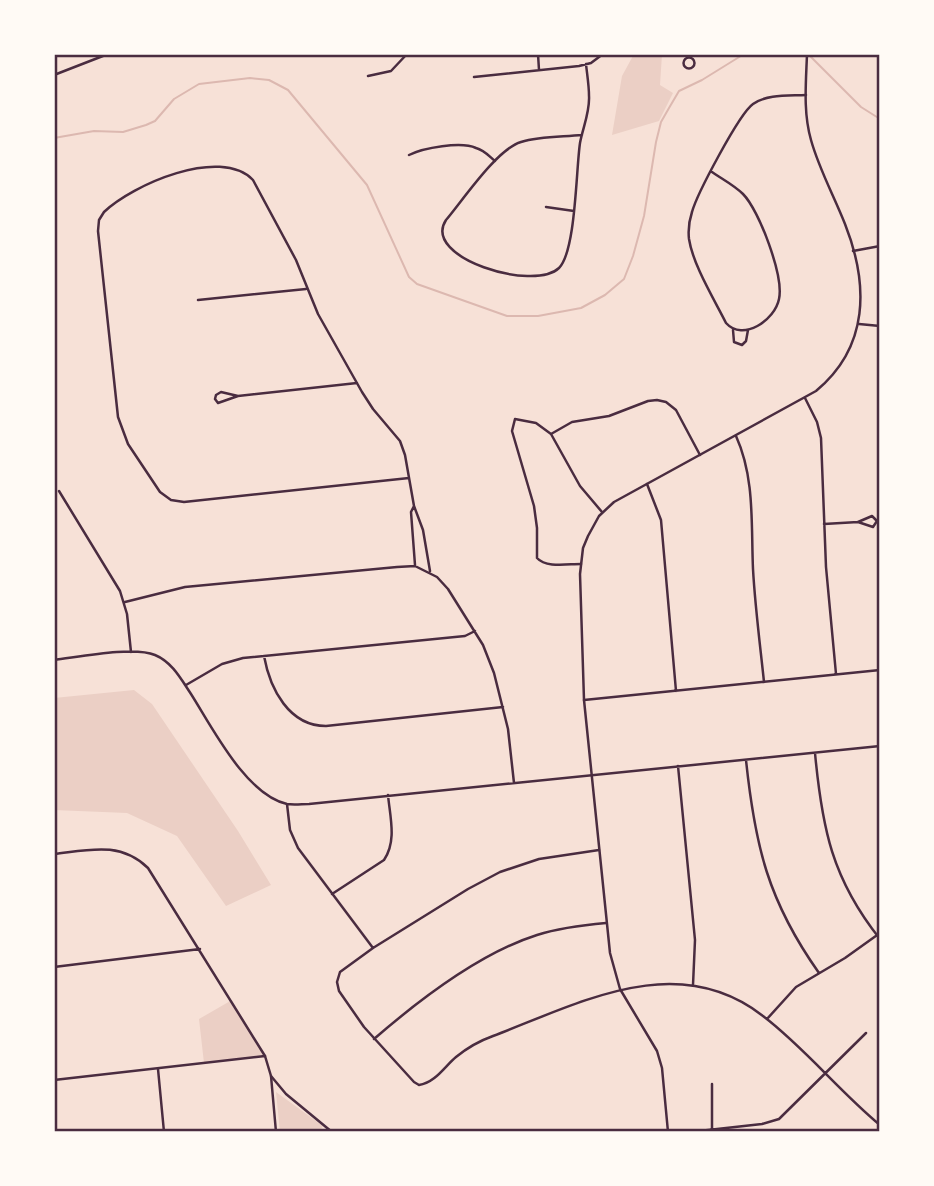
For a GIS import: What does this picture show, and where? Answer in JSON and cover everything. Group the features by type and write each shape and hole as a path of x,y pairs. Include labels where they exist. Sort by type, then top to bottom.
{"street":[{"path":"54,75 108,54"},
{"path":"368,76 391,71 407,54"},
{"path":"538,54 539,70"},
{"path":"474,77 586,64 603,54"},
{"path":"668,1132 659,1058 651,1037 620,989 610,953 584,699 581,564 588,536 603,512 619,498 805,398 826,383 852,346 859,324 860,289 853,251 813,148 806,119 807,54"},
{"path":"582,135 522,142 509,148 443,224 444,242 458,254 487,268 518,275 536,277 550,274 561,267 566,258 582,135 589,108 586,64"},
{"path":"712,172 737,189 749,202 779,276 780,296 775,311 748,330 733,329 726,323 692,253 689,238 692,211 712,172 752,104 768,98 806,95"},
{"path":"409,155 423,149 466,145 478,148 495,161"},
{"path":"409,478 180,502 171,500 160,492 128,444 118,417 98,231 101,216 109,207 172,174 222,167 238,169 249,177 256,185 296,260 318,314 357,383 373,410 400,441 409,478 414,506 423,530 430,571"},
{"path":"546,207 573,211"},
{"path":"853,251 880,246"},
{"path":"198,300 307,289"},
{"path":"859,324 880,326"},
{"path":"733,329 734,342 738,345 746,343 748,330"},
{"path":"238,396 221,392 215,397 218,403 238,396 357,383"},
{"path":"805,398 817,422 821,438 824,524 836,674"},
{"path":"551,434 572,422 609,416 648,401 660,400 676,410 700,454"},
{"path":"581,564 547,564 537,558 534,506 513,436 513,424 517,418 541,425 551,434 580,486 603,512"},
{"path":"736,435 749,472 753,572 764,682"},
{"path":"647,483 661,520 676,691"},
{"path":"60,491 125,601 131,652"},
{"path":"414,506 411,512 415,566"},
{"path":"824,524 858,522 872,516 877,521 873,527 858,522"},
{"path":"125,601 185,587 415,566 430,571 448,589 475,631 491,664 511,748 514,783"},
{"path":"185,686 222,664 243,658 465,636 475,631"},
{"path":"54,660 131,652 148,653 161,658 173,669 241,770 258,787 287,804 880,746"},
{"path":"264,656 269,676 285,705 296,718 310,725 326,726 503,708"},
{"path":"584,699 880,670"},
{"path":"815,753 821,813 829,845 850,895 880,939"},
{"path":"746,760 754,828 768,879 790,929 819,973"},
{"path":"678,766 695,940 693,985"},
{"path":"332,894 384,860 389,852 392,841 388,796"},
{"path":"287,804 290,830 298,848 373,948"},
{"path":"54,854 107,848 122,850 137,858 153,874 265,1056 271,1076 276,1132"},
{"path":"599,850 539,859 500,872 468,889 343,968 337,982 339,991 374,1039 414,1082 423,1085 481,1040 620,989 670,984 693,985 731,996 767,1019 880,1125"},
{"path":"374,1039 423,999 512,944 563,928 606,923"},
{"path":"767,1019 787,995 878,934"},
{"path":"54,967 200,949"},
{"path":"690,1132 762,1124 779,1119 866,1033"},
{"path":"54,1080 265,1056"},
{"path":"158,1068 164,1132"},
{"path":"271,1076 286,1094 332,1132"},
{"path":"712,1084 712,1129"}],"shaded area":[{"path":"634,54 662,54 660,85 673,93 659,121 612,135 622,76"},
{"path":"134,690 152,704 271,885 226,906 177,836 127,813 54,810 54,698"},
{"path":"232,1000 265,1056 204,1063 199,1019"},
{"path":"276,1092 323,1126 319,1132 280,1132"}],"waterway":[{"path":"54,138 94,131 123,132 146,125 155,121 174,99 199,84 250,78 269,80 288,90 367,185 409,277 417,284 507,316 538,316 581,308 605,295 624,279 644,216 661,122 679,91 744,54"},
{"path":"808,54 861,107 880,119"}]}
